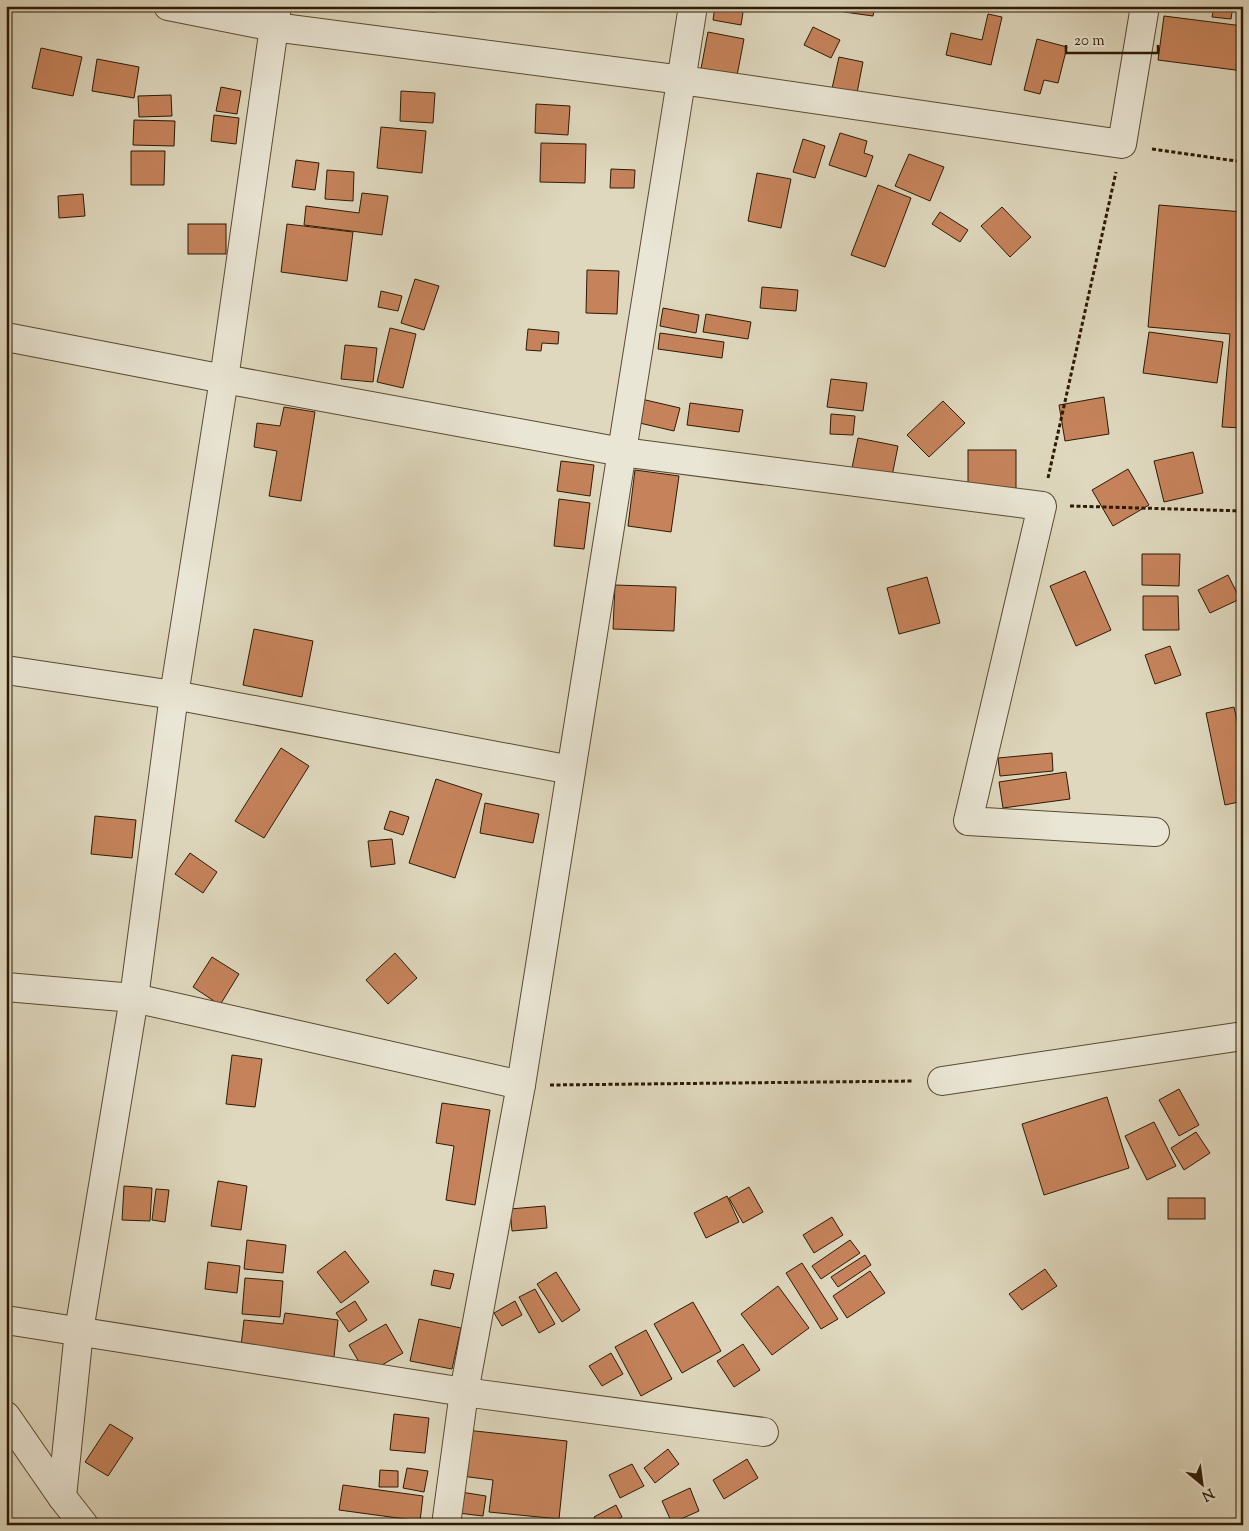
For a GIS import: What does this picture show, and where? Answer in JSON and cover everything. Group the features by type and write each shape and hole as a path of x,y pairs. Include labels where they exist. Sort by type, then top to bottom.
{"street":[{"path":"168,6 275,17 682,80 1122,144 1145,6"},
{"path":"446,1525 464,1392 521,1085 693,6"},
{"path":"62,1497 80,1331 134,998 174,695 224,379 275,17"},
{"path":"6,337 622,452 1042,506 968,821 1155,832"},
{"path":"6,670 174,695 571,770"},
{"path":"6,987 134,998 521,1085"},
{"path":"942,1081 1243,1036"},
{"path":"6,1320 464,1392 764,1432"},
{"path":"6,1416 62,1497 84,1525"}],"path":[{"path":"1243,162 1122,144 1042,506 1243,511"},
{"path":"521,1085 942,1081"}],"building":[{"path":"408,6 436,6 436,12 408,11"},
{"path":"715,6 744,6 741,25 713,20"},
{"path":"844,6 875,6 873,16 844,12"},
{"path":"1214,6 1233,6 1231,19 1212,17"},
{"path":"988,14 1002,17 991,65 946,55 951,33 982,40"},
{"path":"1164,16 1243,26 1243,71 1158,60"},
{"path":"813,27 840,40 831,58 804,45"},
{"path":"708,32 744,39 736,81 700,74"},
{"path":"1037,39 1067,47 1058,83 1044,80 1040,94 1024,90"},
{"path":"41,48 82,57 73,96 32,88"},
{"path":"839,57 863,62 856,98 831,93"},
{"path":"97,59 139,67 134,98 92,91"},
{"path":"221,87 241,91 237,114 216,111"},
{"path":"401,91 435,93 433,123 400,121"},
{"path":"171,95 172,116 139,117 138,96"},
{"path":"536,104 570,106 568,135 535,133"},
{"path":"214,115 239,118 236,144 211,141"},
{"path":"134,120 175,121 174,146 133,145"},
{"path":"381,127 426,131 422,173 377,168"},
{"path":"840,133 867,141 864,153 873,156 866,177 829,165"},
{"path":"803,139 825,146 815,178 793,172"},
{"path":"541,143 586,144 585,183 540,182"},
{"path":"131,151 165,151 164,185 131,185"},
{"path":"909,154 944,167 930,201 895,186"},
{"path":"296,160 319,163 315,190 292,187"},
{"path":"611,169 635,170 634,188 610,188"},
{"path":"327,170 354,172 353,201 325,199"},
{"path":"757,173 791,179 781,228 748,221"},
{"path":"878,185 911,198 885,267 851,255"},
{"path":"362,193 388,196 382,235 304,225 306,206 359,213"},
{"path":"83,194 85,216 59,218 58,196"},
{"path":"1159,205 1243,212 1243,428 1222,427 1230,334 1148,327"},
{"path":"1002,207 1031,237 1010,257 981,226"},
{"path":"940,212 968,230 960,242 932,224"},
{"path":"188,224 226,224 226,254 188,254"},
{"path":"287,224 353,232 347,281 281,272"},
{"path":"587,270 619,271 617,314 586,313"},
{"path":"415,279 439,286 424,330 401,323"},
{"path":"762,287 798,290 796,311 760,308"},
{"path":"381,291 402,296 398,311 378,307"},
{"path":"663,308 699,315 696,333 660,326"},
{"path":"706,314 751,322 748,339 703,332"},
{"path":"390,328 416,334 403,388 377,382"},
{"path":"528,329 559,332 558,344 542,343 541,351 526,350"},
{"path":"1149,332 1223,342 1217,383 1143,373"},
{"path":"660,333 724,342 722,358 658,349"},
{"path":"345,345 377,348 373,382 341,379"},
{"path":"831,379 867,383 863,411 827,407"},
{"path":"1104,397 1109,434 1065,441 1059,405"},
{"path":"637,398 680,408 674,431 631,421"},
{"path":"943,401 965,423 929,457 907,435"},
{"path":"690,403 743,410 739,432 687,425"},
{"path":"284,407 315,412 301,501 269,496 277,451 254,447 257,423 280,426"},
{"path":"831,414 855,416 853,435 830,434"},
{"path":"858,438 898,446 891,481 851,473"},
{"path":"968,450 1016,450 1016,492 968,492"},
{"path":"1193,452 1203,493 1164,502 1154,461"},
{"path":"561,461 594,465 590,496 557,491"},
{"path":"1128,469 1149,505 1113,526 1092,490"},
{"path":"635,470 679,476 671,532 628,526"},
{"path":"559,499 590,503 584,549 554,546"},
{"path":"1142,554 1180,554 1179,586 1142,585"},
{"path":"1085,571 1111,630 1076,646 1050,586"},
{"path":"1228,575 1240,599 1210,613 1198,590"},
{"path":"927,577 940,623 899,634 887,588"},
{"path":"615,585 676,587 674,631 613,629"},
{"path":"1143,596 1178,596 1179,630 1143,630"},
{"path":"254,629 313,641 302,697 243,685"},
{"path":"1170,646 1181,675 1155,684 1145,655"},
{"path":"1234,707 1243,748 1243,801 1225,805 1206,713"},
{"path":"281,748 309,766 264,838 235,821"},
{"path":"1052,753 1053,771 1000,776 998,758"},
{"path":"1066,772 1070,799 1003,808 999,782"},
{"path":"436,779 482,794 455,878 409,863"},
{"path":"485,803 539,814 533,843 480,833"},
{"path":"390,811 409,817 403,835 384,829"},
{"path":"95,816 136,820 132,858 91,854"},
{"path":"392,839 395,864 371,867 368,841"},
{"path":"190,853 217,872 203,893 175,874"},
{"path":"395,953 417,978 388,1004 366,980"},
{"path":"212,957 239,974 220,1005 193,987"},
{"path":"232,1055 262,1059 255,1107 226,1104"},
{"path":"1179,1089 1199,1125 1179,1136 1159,1100"},
{"path":"1107,1097 1129,1168 1044,1195 1022,1124"},
{"path":"442,1103 490,1110 475,1205 446,1200 454,1146 436,1143"},
{"path":"1154,1122 1176,1166 1147,1180 1125,1136"},
{"path":"1196,1132 1210,1153 1184,1170 1171,1148"},
{"path":"218,1181 247,1186 241,1230 211,1226"},
{"path":"124,1186 152,1188 150,1221 122,1220"},
{"path":"749,1187 763,1212 743,1223 729,1198"},
{"path":"156,1189 169,1190 165,1222 152,1220"},
{"path":"727,1196 739,1222 706,1238 694,1213"},
{"path":"1168,1198 1205,1198 1205,1219 1168,1219"},
{"path":"545,1206 547,1228 512,1231 510,1209"},
{"path":"832,1217 843,1235 814,1253 803,1235"},
{"path":"247,1240 286,1245 283,1273 244,1269"},
{"path":"850,1240 860,1253 821,1279 812,1266"},
{"path":"345,1251 369,1282 341,1303 317,1272"},
{"path":"865,1255 871,1265 838,1287 831,1277"},
{"path":"208,1262 240,1266 237,1293 205,1289"},
{"path":"802,1263 838,1319 821,1329 786,1273"},
{"path":"1045,1269 1057,1286 1022,1310 1009,1294"},
{"path":"434,1270 454,1274 450,1289 431,1285"},
{"path":"870,1271 885,1293 847,1318 833,1296"},
{"path":"556,1272 580,1310 562,1322 537,1284"},
{"path":"245,1278 283,1281 280,1317 242,1314"},
{"path":"778,1286 809,1328 772,1355 741,1314"},
{"path":"535,1289 555,1324 539,1333 519,1297"},
{"path":"355,1301 367,1320 349,1332 336,1313"},
{"path":"515,1301 522,1315 502,1326 494,1313"},
{"path":"693,1302 721,1351 682,1373 654,1324"},
{"path":"285,1313 338,1320 334,1357 241,1346 244,1320 283,1324"},
{"path":"419,1319 461,1328 452,1369 410,1361"},
{"path":"386,1324 403,1353 366,1374 349,1345"},
{"path":"646,1330 672,1379 641,1396 615,1347"},
{"path":"743,1344 760,1370 734,1387 717,1361"},
{"path":"611,1353 623,1374 602,1386 589,1366"},
{"path":"394,1414 429,1418 425,1453 390,1450"},
{"path":"110,1424 133,1438 108,1476 85,1462"},
{"path":"466,1430 567,1441 559,1519 489,1512 493,1480 461,1476"},
{"path":"668,1449 679,1464 655,1483 644,1468"},
{"path":"747,1459 758,1478 724,1499 713,1480"},
{"path":"632,1464 644,1486 620,1498 609,1475"},
{"path":"407,1468 428,1471 424,1492 403,1488"},
{"path":"380,1470 398,1471 398,1487 379,1487"},
{"path":"343,1485 423,1496 420,1521 339,1510"},
{"path":"690,1488 699,1511 672,1523 662,1501"},
{"path":"461,1492 486,1496 483,1516 458,1513"},
{"path":"616,1505 622,1517 608,1525 599,1525 594,1517"},
{"path":"384,1521 409,1525 383,1525"}]}
